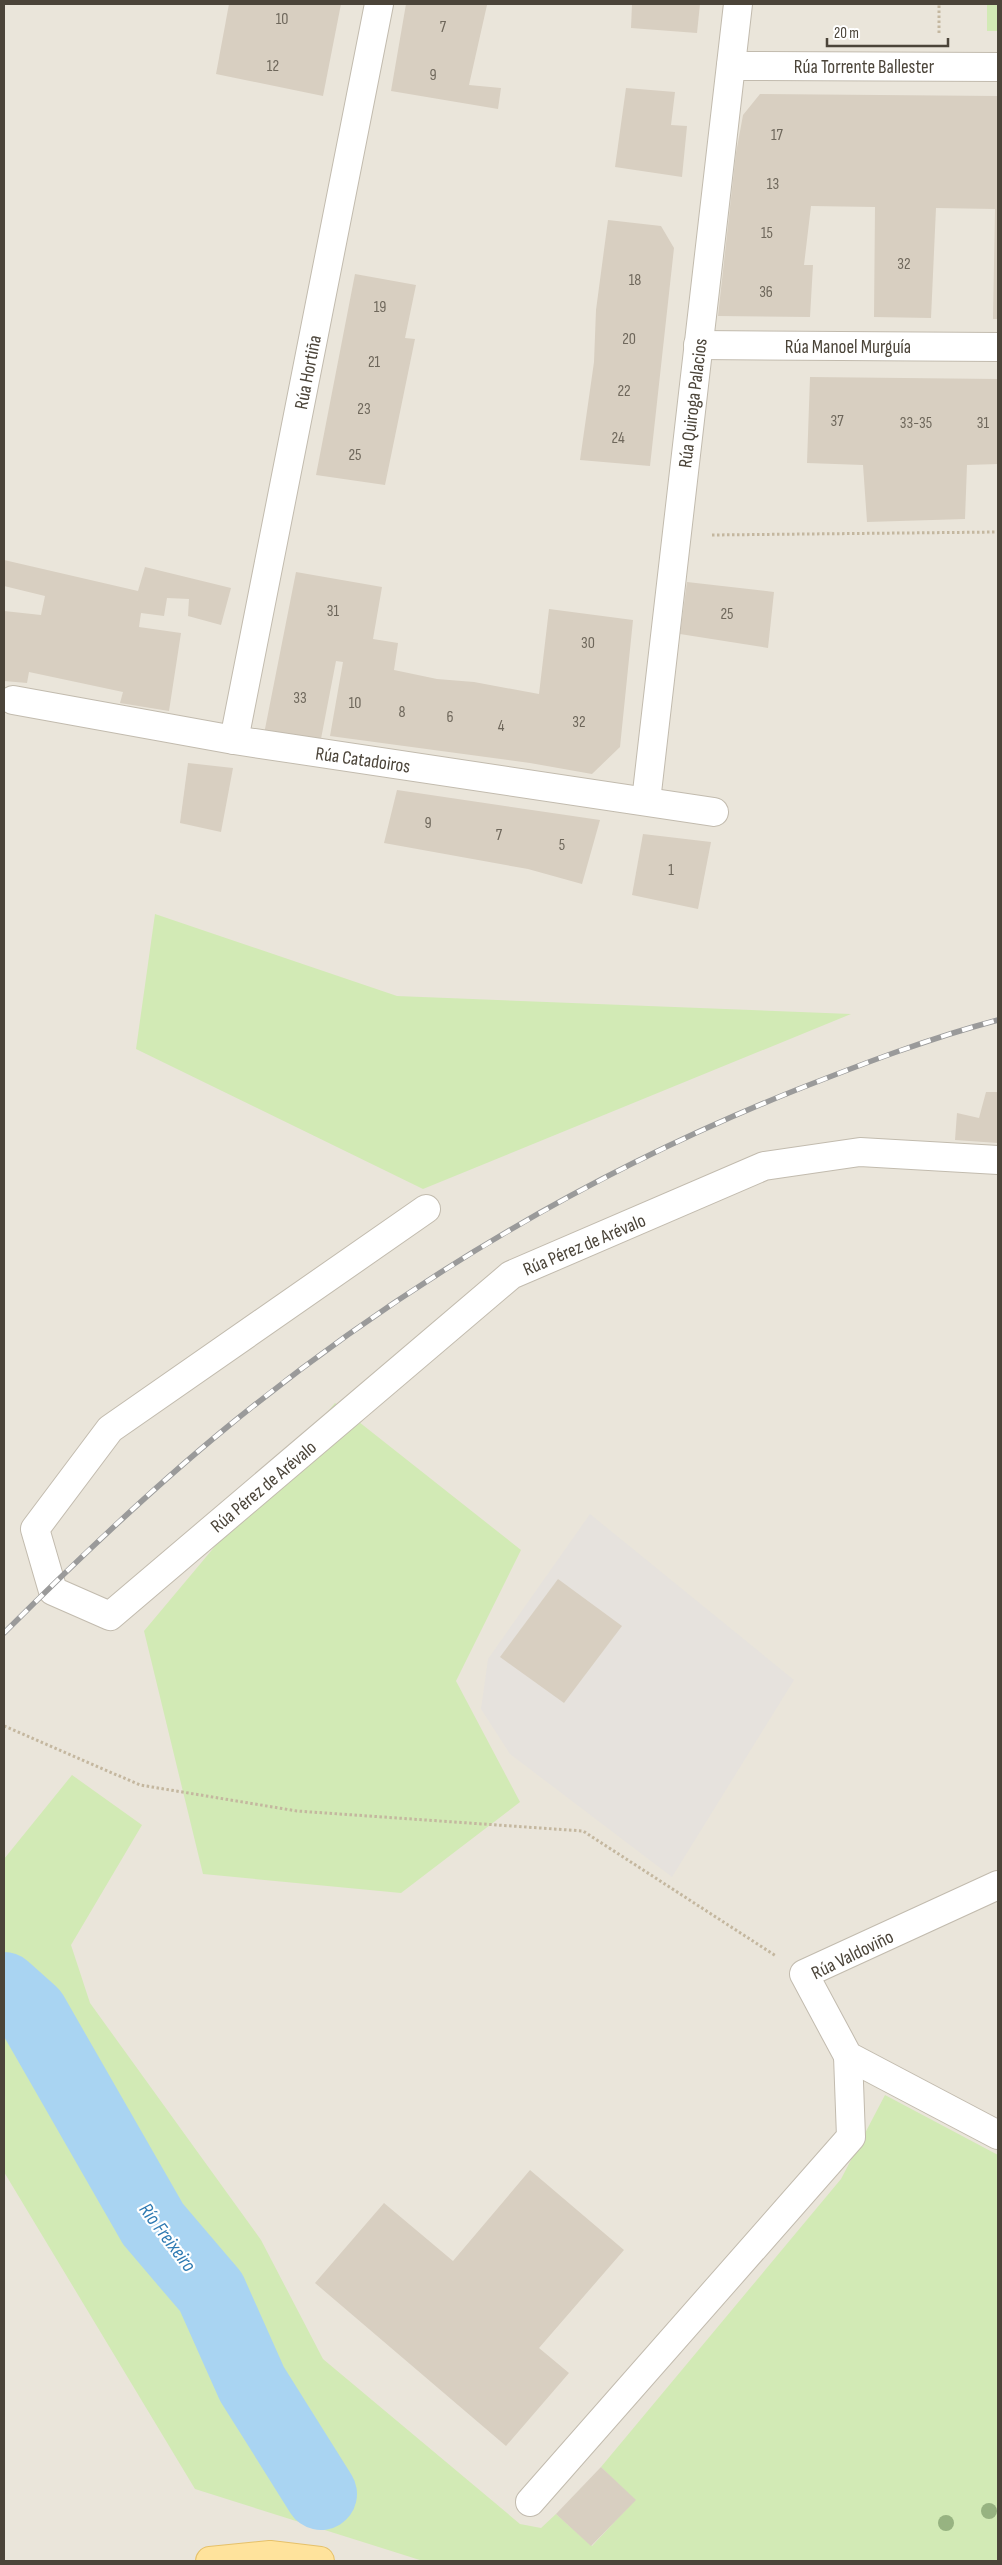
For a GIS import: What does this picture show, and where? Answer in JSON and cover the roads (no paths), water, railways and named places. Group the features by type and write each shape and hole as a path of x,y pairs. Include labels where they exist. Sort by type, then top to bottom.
{"main road":[{"path":"210,2561 270,2555 320,2561"}],"street":[{"name":"Rúa Hortiña","path":"234,740 379,4"},
{"name":"Rúa Quiroga Palacios","path":"646,802 738,4"},
{"name":"Rúa Torrente Ballester","path":"731,66 998,66"},
{"name":"Rúa Manoel Murguía","path":"698,345 998,347"},
{"name":"Rúa Catadoiros","path":"12,700 234,740 714,812"},
{"name":"Rúa Pérez de Arévalo","path":"426,1209 110,1429 35,1528 53,1590 110,1616 512,1275 764,1166 860,1152 998,1160"},
{"name":"Rúa Valdoviño","path":"848,2056 804,1974 998,1885"},
{"path":"530,2502 851,2137 848,2056 998,2135"}],"waterway":[{"name":"Río Freixeiro","path":"4,1988 32,2013 153,2224 211,2292 252,2384 321,2494"}],"railway":[{"path":"4,1633 112,1528 226,1428 291,1376 359,1327 499,1237 571,1196 720,1122 871,1061 998,1020"}]}
